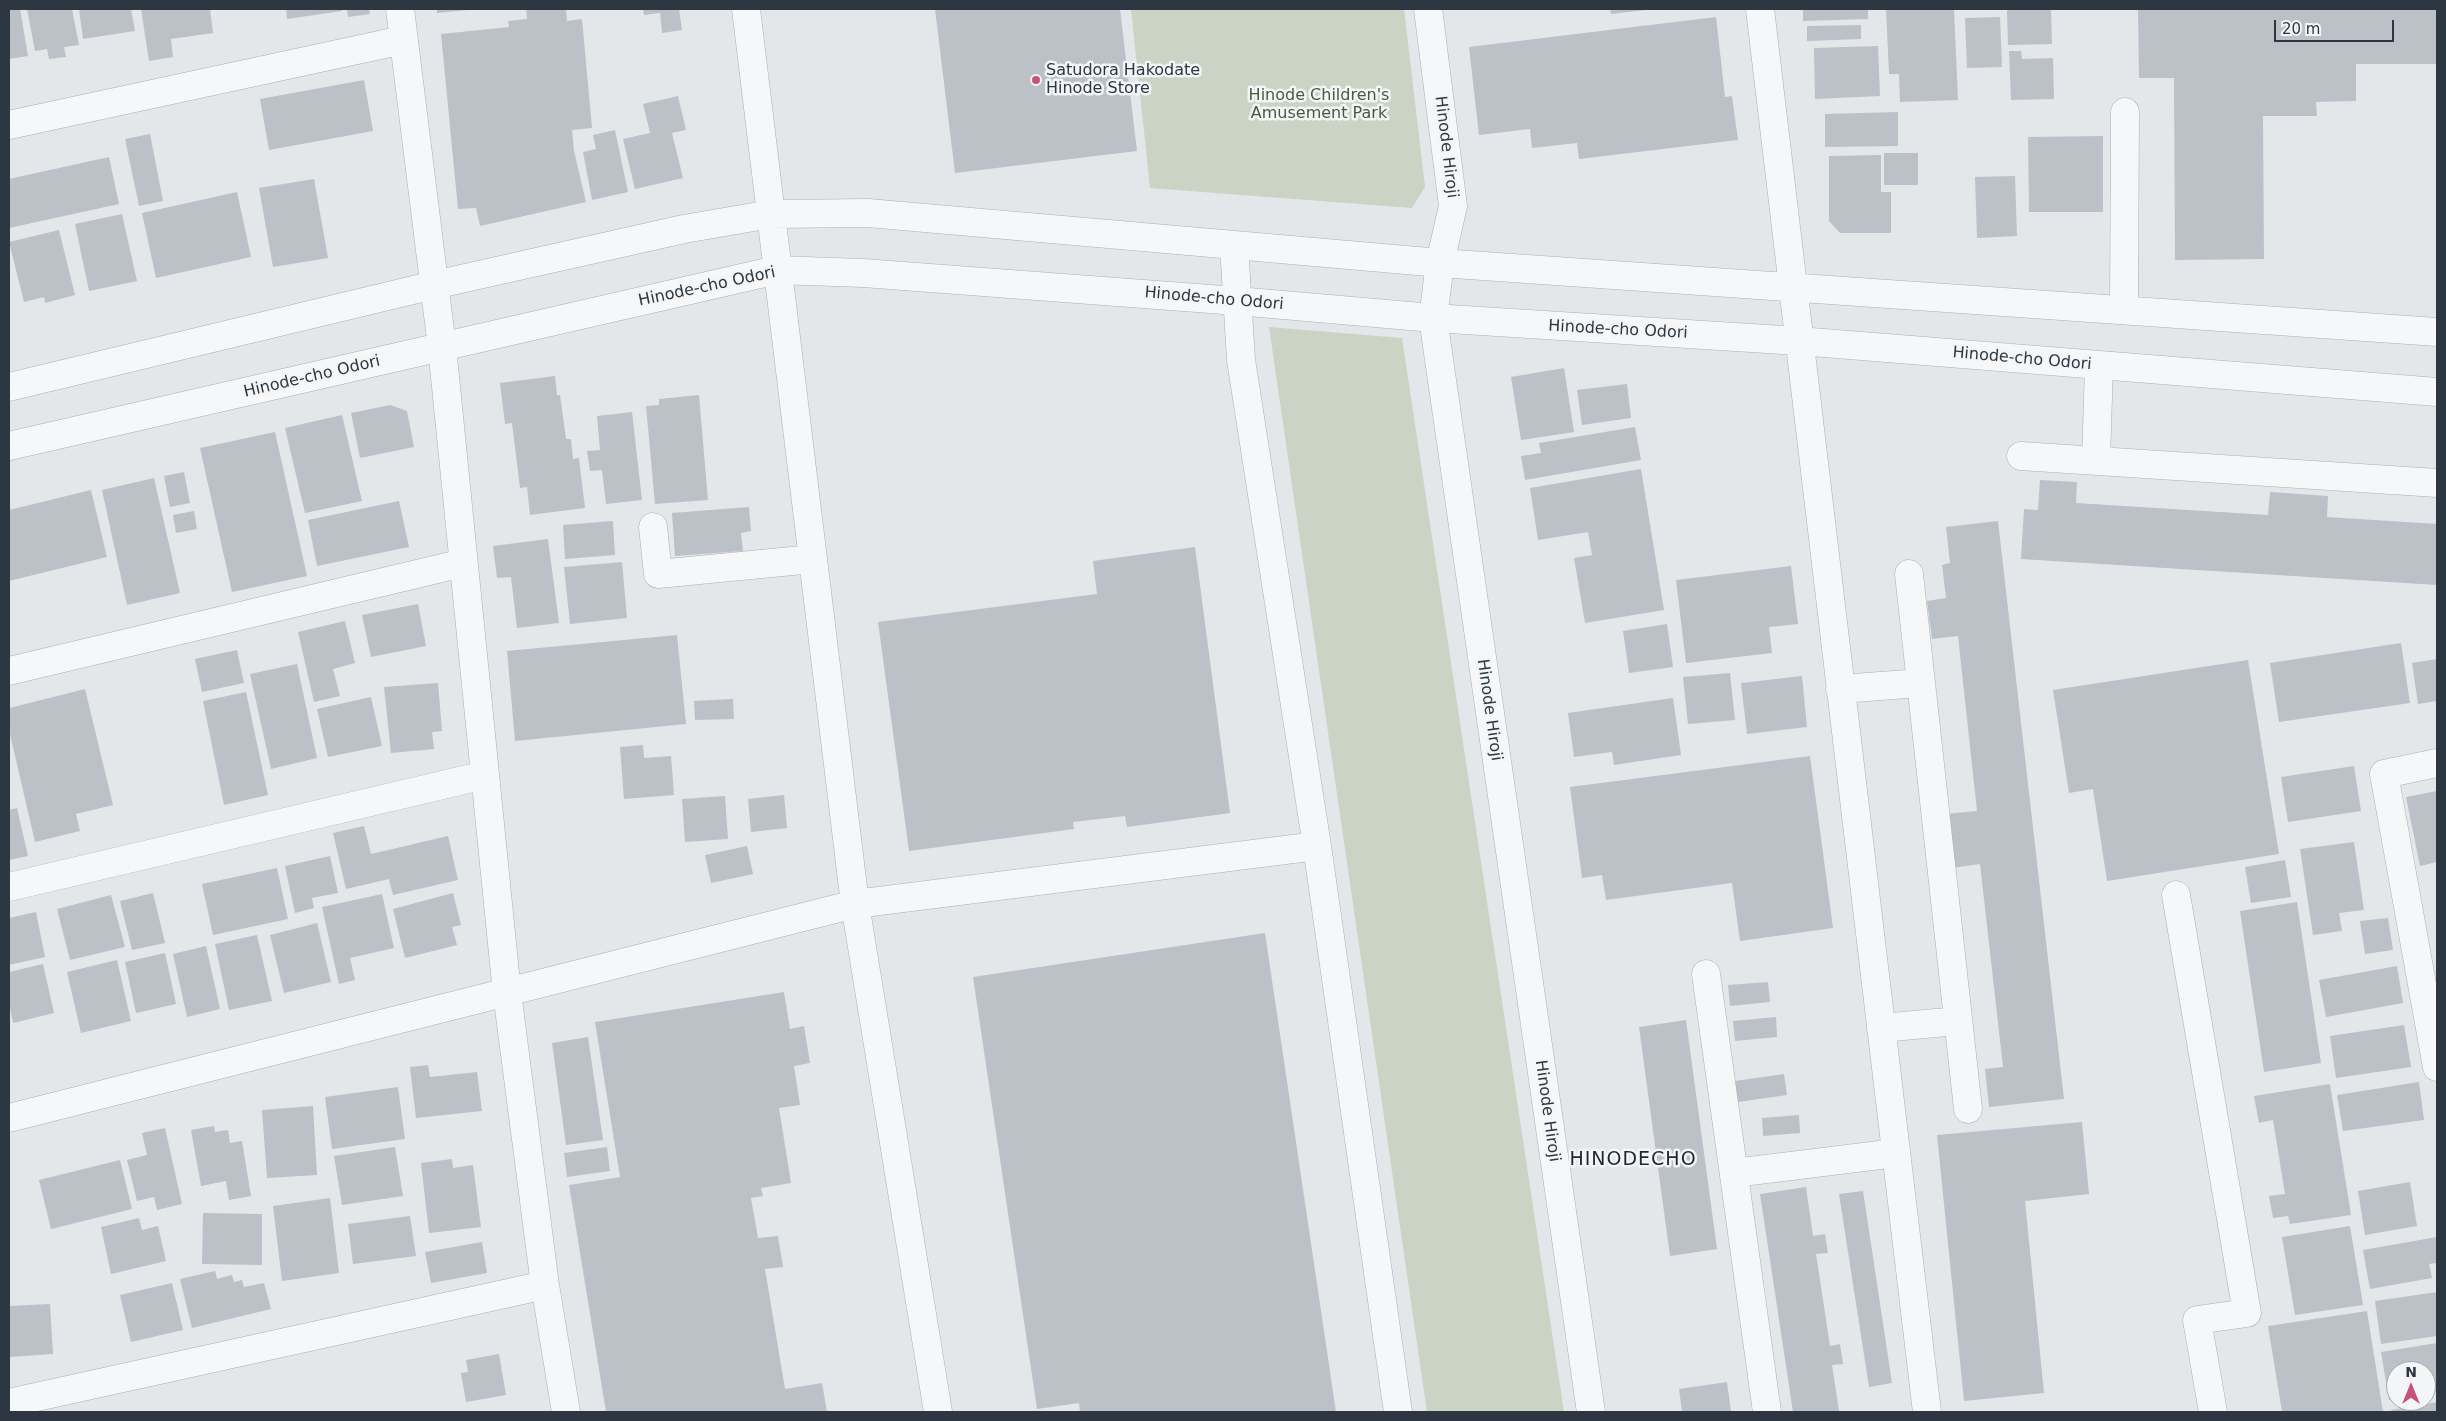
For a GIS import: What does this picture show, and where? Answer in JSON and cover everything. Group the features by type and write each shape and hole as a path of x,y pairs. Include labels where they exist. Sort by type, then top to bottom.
{"street":[{"path":"400,9 442,347 507,993 545,1285 566,1412"},
{"path":"746,9 855,904 938,1412"},
{"name":"Hinode Hiroji","path":"1428,9 1453,206 1440,263 1433,318 1591,1412"},
{"path":"1760,9 1927,1412"},
{"path":"9,125 403,40"},
{"path":"2124,309 2125,112"},
{"path":"9,387 434,285 684,229 771,214 868,213 1440,263 2437,332"},
{"path":"1234,245 1241,360 1317,846 1398,1412"},
{"name":"Hinode-cho Odori","path":"9,446 777,270 864,273 1433,318 1799,341 2437,392"},
{"path":"2096,461 2098,365"},
{"path":"2021,456 2437,483"},
{"path":"653,527 658,574 813,559"},
{"path":"9,671 463,562"},
{"path":"1909,574 1968,1109"},
{"path":"1840,689 1921,682"},
{"path":"2437,763 2384,774 2437,1067"},
{"path":"9,887 485,775"},
{"path":"9,1118 855,904 1317,846"},
{"path":"2176,895 2248,1312 2197,1320 2213,1412"},
{"path":"1706,974 1767,1412"},
{"path":"1881,1028 1958,1021"},
{"path":"1734,1173 1896,1153"},
{"path":"9,1403 545,1285"}],"green space":[{"name":"Hinode Children's Amusement Park","path":"1131,9 1404,9 1425,187 1412,208 1150,188"},
{"path":"1269,327 1402,338 1564,1412 1427,1412"}],"building":[{"path":"9,9 20,9 28,56 9,59"},
{"path":"27,9 72,9 79,45 64,47 66,57 49,59 47,49 35,51"},
{"path":"79,9 131,9 135,31 83,39"},
{"path":"141,9 210,9 213,33 171,39 173,57 149,61"},
{"path":"286,9 342,9 342,11 287,19"},
{"path":"347,9 369,9 370,14 348,17"},
{"path":"437,9 468,9 468,10 437,13"},
{"path":"526,9 566,9 567,21 582,19 592,128 572,130 574,151 586,202 480,226 476,208 458,209 441,34 509,27 508,21 527,19"},
{"path":"643,9 679,9 682,30 662,33 660,13 644,15"},
{"name":"Satudora Hakodate Hinode Store","path":"935,9 1120,9 1137,151 955,173"},
{"path":"1610,9 1646,9 1646,10 1611,14"},
{"path":"1803,9 1868,9 1868,19 1803,21"},
{"path":"1886,9 1954,9 1958,100 1900,102 1899,74 1889,74"},
{"path":"2007,9 2051,9 2052,44 2008,45"},
{"path":"2138,9 2437,9 2437,64 2356,64 2356,101 2316,102 2317,116 2263,116 2264,259 2175,260 2174,78 2139,78"},
{"path":"1716,17 1725,97 1732,96 1738,140 1579,159 1577,143 1532,148 1530,129 1479,135 1469,47"},
{"path":"2000,17 2002,67 1967,68 1965,18"},
{"path":"1861,25 1861,39 1807,41 1807,26"},
{"path":"1878,46 1880,96 1815,99 1814,48"},
{"path":"2009,51 2021,51 2022,59 2053,58 2054,99 2011,100"},
{"path":"364,80 373,131 269,150 260,99"},
{"path":"678,96 686,130 672,133 683,178 635,189 623,139 650,133 643,104"},
{"path":"1898,112 1898,146 1825,147 1825,114"},
{"path":"615,130 628,192 592,200 583,152 596,149 593,135"},
{"path":"150,134 163,201 139,206 125,139"},
{"path":"2103,136 2103,212 2029,212 2028,137"},
{"path":"1884,153 1918,153 1918,185 1884,185"},
{"path":"1881,155 1881,192 1891,192 1891,233 1840,233 1829,221 1829,156"},
{"path":"109,157 119,204 9,228 9,179"},
{"path":"2015,176 2017,236 1977,238 1975,177"},
{"path":"314,179 328,258 273,267 259,188"},
{"path":"237,192 251,257 156,278 142,213"},
{"path":"122,214 137,281 89,291 75,224"},
{"path":"59,230 75,295 45,303 44,297 24,302 9,242"},
{"path":"1564,368 1574,432 1521,440 1511,377"},
{"path":"555,376 557,395 560,395 566,439 571,439 573,459 579,458 585,508 530,515 527,487 520,488 512,423 505,424 500,383"},
{"path":"1627,384 1631,418 1582,425 1577,390"},
{"path":"699,395 708,500 655,504 646,406 659,405 659,399"},
{"path":"390,405 407,411 414,447 360,458 351,413"},
{"path":"632,412 642,500 606,504 602,470 590,471 587,451 600,450 597,416"},
{"path":"342,415 362,501 305,513 285,428"},
{"path":"1635,427 1641,460 1525,480 1521,456 1541,453 1539,443"},
{"path":"275,432 307,576 232,592 200,448"},
{"path":"1641,469 1664,610 1585,623 1574,558 1592,555 1588,532 1538,540 1530,488"},
{"path":"184,472 190,503 170,507 164,476"},
{"path":"154,478 180,593 127,605 102,490"},
{"path":"2040,480 2077,482 2076,503 2268,515 2270,492 2328,496 2327,517 2437,524 2437,585 2021,559 2024,509 2038,510"},
{"path":"91,490 107,557 9,581 9,510"},
{"path":"399,501 409,547 317,566 308,520"},
{"path":"749,507 751,531 741,533 743,551 675,556 672,513"},
{"path":"194,511 197,529 176,533 173,515"},
{"path":"613,521 615,555 565,559 563,525"},
{"path":"1998,521 2064,1099 1989,1107 1985,1069 2003,1067 1980,864 1951,868 1945,814 1977,811 1958,636 1932,639 1927,601 1946,598 1942,565 1950,563 1946,527"},
{"path":"548,539 559,623 517,628 511,577 497,578 493,546"},
{"path":"1195,547 1230,813 1127,827 1125,816 1073,822 1074,829 909,851 878,622 1097,594 1093,561"},
{"path":"622,562 627,618 570,624 564,567"},
{"path":"1791,566 1798,624 1769,627 1772,653 1686,663 1676,580"},
{"path":"418,604 426,646 371,657 362,615"},
{"path":"345,621 355,663 333,669 340,696 314,702 298,632"},
{"path":"1667,624 1673,667 1629,673 1623,631"},
{"path":"677,635 686,724 515,741 507,651"},
{"path":"2401,643 2410,703 2279,722 2270,663"},
{"path":"237,650 244,683 202,692 195,659"},
{"path":"2437,659 2437,701 2418,704 2412,663"},
{"path":"2248,660 2279,854 2107,881 2093,789 2069,793 2053,690"},
{"path":"297,664 317,758 271,769 250,674"},
{"path":"1730,673 1735,720 1688,724 1683,677"},
{"path":"1802,676 1807,727 1747,734 1741,683"},
{"path":"438,683 442,731 432,732 434,749 391,753 384,687"},
{"path":"85,689 113,805 76,814 80,831 35,842 9,730 9,708"},
{"path":"246,692 268,795 224,805 203,701"},
{"path":"371,697 382,746 328,757 317,709"},
{"path":"1673,698 1681,755 1614,765 1612,752 1574,757 1568,713"},
{"path":"733,699 734,719 695,720 694,701"},
{"path":"643,745 644,758 671,756 674,795 624,799 620,747"},
{"path":"1810,756 1833,928 1740,941 1732,883 1606,900 1602,875 1582,878 1570,787"},
{"path":"2354,766 2361,811 2288,822 2281,777"},
{"path":"2437,791 2437,862 2420,866 2406,797"},
{"path":"784,795 787,828 751,832 748,799"},
{"path":"725,796 728,839 685,842 682,799"},
{"path":"17,808 28,856 9,860 9,810"},
{"path":"364,826 371,854 448,836 458,880 393,895 389,879 346,889 333,833"},
{"path":"2354,842 2364,910 2339,913 2342,931 2313,935 2300,849"},
{"path":"747,846 753,874 711,883 705,855"},
{"path":"330,856 338,893 312,898 314,908 295,913 285,866"},
{"path":"2285,860 2291,897 2251,903 2245,867"},
{"path":"277,868 288,919 213,935 202,884"},
{"path":"153,893 165,943 132,950 120,901"},
{"path":"453,893 461,925 452,927 457,945 405,958 393,909"},
{"path":"382,894 394,948 350,958 355,980 339,984 322,907"},
{"path":"111,895 125,947 70,960 57,909"},
{"path":"2297,902 2321,1063 2264,1072 2240,911"},
{"path":"36,912 45,957 9,965 9,918"},
{"path":"2388,918 2393,950 2365,954 2360,921"},
{"path":"317,923 331,982 284,993 270,935"},
{"path":"1265,933 1336,1412 1080,1412 1079,1403 1037,1409 973,977"},
{"path":"257,935 272,1001 229,1010 215,944"},
{"path":"206,946 220,1009 187,1017 173,954"},
{"path":"165,953 176,1004 136,1013 125,962"},
{"path":"117,960 131,1021 81,1033 67,972"},
{"path":"43,964 54,1013 13,1023 9,1003 9,972"},
{"path":"2397,966 2403,1003 2326,1017 2319,980"},
{"path":"1768,982 1770,1002 1730,1006 1728,985"},
{"path":"784,992 790,1029 804,1026 810,1063 794,1066 800,1105 779,1108 791,1183 761,1188 763,1196 751,1198 758,1238 778,1236 783,1267 765,1269 785,1389 822,1383 827,1412 606,1412 569,1185 620,1177 595,1022"},
{"path":"1776,1017 1777,1037 1735,1041 1733,1021"},
{"path":"1686,1020 1717,1249 1670,1256 1639,1027"},
{"path":"2404,1025 2411,1067 2336,1078 2330,1036"},
{"path":"588,1037 603,1140 566,1145 552,1043"},
{"path":"428,1065 430,1077 477,1072 482,1111 416,1118 410,1067"},
{"path":"1784,1074 1787,1095 1738,1102 1735,1081"},
{"path":"2419,1082 2424,1120 2343,1131 2337,1095"},
{"path":"2330,1084 2351,1215 2290,1224 2288,1216 2273,1218 2269,1196 2285,1194 2273,1120 2259,1123 2254,1096"},
{"path":"398,1087 405,1139 332,1149 325,1097"},
{"path":"313,1106 317,1175 267,1178 262,1110"},
{"path":"1799,1115 1800,1133 1763,1136 1762,1118"},
{"path":"2082,1122 2089,1194 2025,1201 2044,1393 1964,1401 1937,1135"},
{"path":"214,1126 215,1132 228,1130 230,1143 242,1141 251,1196 229,1200 226,1181 201,1186 191,1130"},
{"path":"165,1128 182,1204 157,1210 154,1197 137,1201 127,1160 147,1155 142,1133"},
{"path":"395,1147 403,1196 342,1205 334,1156"},
{"path":"607,1147 610,1171 567,1177 564,1153"},
{"path":"452,1159 453,1168 473,1165 481,1227 429,1233 421,1163"},
{"path":"120,1160 132,1209 51,1229 39,1180"},
{"path":"2410,1182 2417,1226 2365,1235 2358,1191"},
{"path":"1806,1187 1813,1236 1825,1234 1828,1253 1816,1254 1830,1346 1840,1344 1843,1364 1832,1365 1839,1411 1793,1412 1760,1194"},
{"path":"1863,1191 1892,1383 1869,1387 1839,1194"},
{"path":"330,1198 339,1273 282,1281 273,1206"},
{"path":"203,1213 262,1214 262,1265 202,1264"},
{"path":"410,1216 416,1256 353,1264 348,1224"},
{"path":"139,1218 142,1230 158,1226 166,1261 111,1274 101,1227"},
{"path":"2350,1226 2363,1305 2295,1315 2282,1237"},
{"path":"2437,1237 2437,1263 2429,1264 2432,1278 2370,1289 2363,1250"},
{"path":"482,1242 487,1273 431,1283 425,1252"},
{"path":"215,1271 217,1279 232,1275 234,1282 242,1280 244,1287 264,1283 271,1309 192,1328 180,1279"},
{"path":"172,1283 183,1330 131,1342 120,1295"},
{"path":"2437,1292 2437,1336 2381,1344 2375,1301"},
{"path":"50,1304 53,1354 9,1357 9,1306"},
{"path":"2367,1311 2383,1412 2282,1412 2268,1326"},
{"path":"2437,1343 2437,1392 2436,1361 2386,1361 2386,1382 2381,1352"},
{"path":"499,1354 506,1395 466,1402 461,1373 468,1372 466,1360"},
{"path":"1727,1382 1731,1412 1682,1412 1679,1389"},
{"path":"2436,1402 2437,1412 2392,1411 2436,1411"}],"place":[{"name":"Satudora Hakodate Hinode Store","path":"1036,80"}],"district":[{"name":"HINODECHO","path":"1633,1160"}]}
